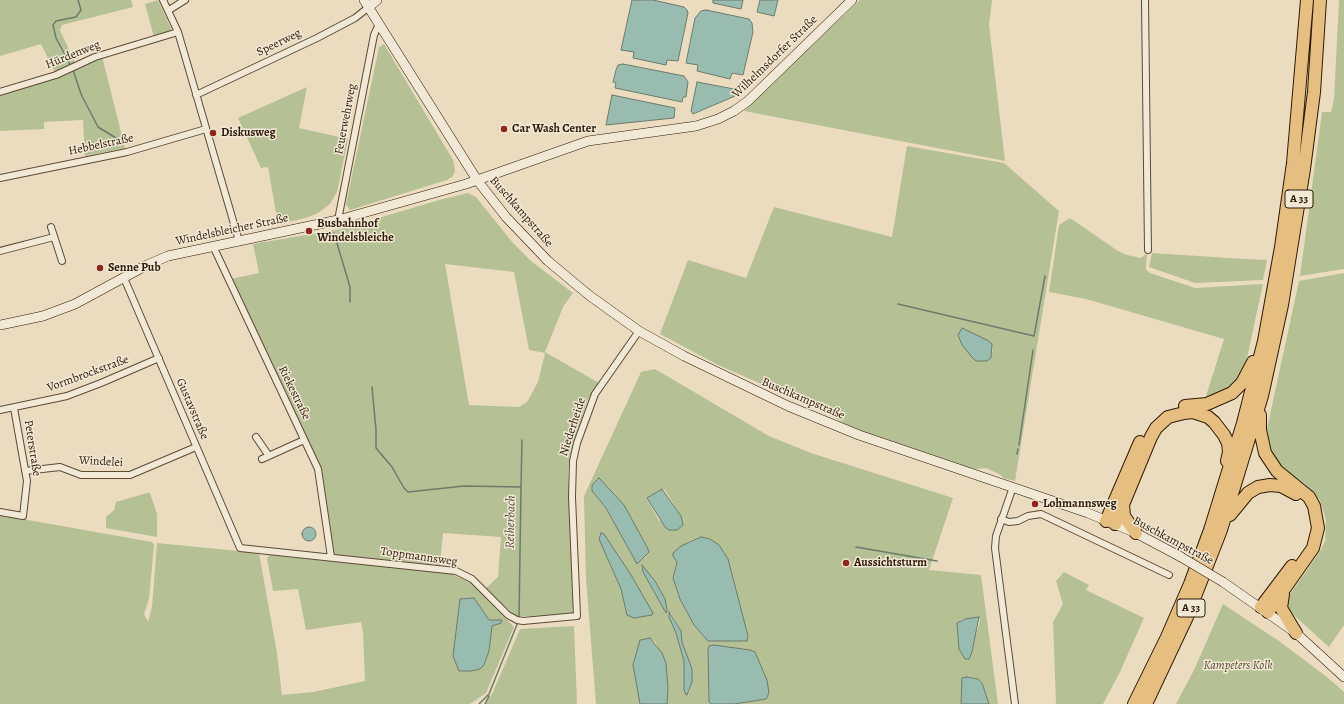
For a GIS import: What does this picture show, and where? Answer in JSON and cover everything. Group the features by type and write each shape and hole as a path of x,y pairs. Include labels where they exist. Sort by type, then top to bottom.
{"highway":[{"name":"A 33","path":"1134,704 1167,637 1216,530 1264,341 1281,247 1293,163 1307,0"},
{"name":"A 33","path":"1146,704 1188,617 1262,396 1283,298 1304,169 1314,92 1320,0"},
{"path":"1110,522 1143,435 1151,421 1159,414 1170,408 1207,404 1232,393 1250,372 1264,341"},
{"path":"1262,396 1260,430 1265,453 1277,471 1309,497 1318,517 1318,534 1313,548 1283,592 1264,610"},
{"path":"1110,522 1123,503 1156,428 1168,417 1193,412 1208,417 1220,428 1224,435 1229,452 1226,468 1211,511 1216,530"},
{"path":"1216,530 1248,493 1258,488 1270,485 1281,486 1299,496 1306,506 1310,516 1310,536 1305,548 1264,610"},
{"path":"1123,503 1124,516 1136,533"},
{"path":"1283,592 1281,608 1296,633"}],"main road":[{"path":"366,4 377,0"},
{"name":"Wilhelmsdorfer Straße","path":"477,180 592,140 696,126 718,119 734,111 748,101 852,0"},
{"name":"Buschkampstraße","path":"366,4 477,180 515,227 548,261 590,296 639,331 684,356 795,409 859,435 1013,487 1136,533 1223,582 1264,610 1296,633 1344,677"},
{"name":"Windelsbleicher Straße","path":"0,325 25,320 64,309 168,256 338,220 477,180"}],"street":[{"path":"163,0 178,32 239,240"},
{"path":"169,10 185,0"},
{"path":"1145,0 1148,250"},
{"name":"Speerweg","path":"196,94 317,38 355,18 366,4"},
{"name":"Feuerwehrweg","path":"338,220 374,35 379,24"},
{"name":"Hürdenweg","path":"0,92 56,75 95,57 178,32"},
{"name":"Hebbelstraße","path":"0,178 127,152 206,129"},
{"path":"51,226 62,261"},
{"path":"0,251 54,237"},
{"name":"Riekestraße","path":"213,246 318,469 330,557"},
{"name":"Gustavstraße","path":"124,278 240,548"},
{"name":"Niederheide","path":"578,616 572,497 573,460 577,443 595,394 639,331"},
{"name":"Vormbrockstraße","path":"0,410 76,393 159,358"},
{"name":"Peterstraße","path":"0,512 23,516 27,489 14,408"},
{"path":"256,437 269,456"},
{"path":"262,458 304,440"},
{"name":"Windelei","path":"25,471 60,467 80,475 130,475 196,447"},
{"path":"1013,487 996,536 995,548 1015,704"},
{"path":"1002,519 1009,522 1018,521 1028,516 1041,514 1169,576"},
{"name":"Toppmannsweg","path":"240,548 456,571 472,579 508,615 520,620 578,616"}],"green space":[{"path":"0,0 131,0 133,7 62,25 60,30 75,63 55,73 41,44 0,56"},
{"path":"158,0 172,31 154,37 145,4"},
{"path":"860,0 992,0 989,25 1005,161 744,111"},
{"path":"1339,0 1344,0 1344,269 1300,276 1322,112 1331,112 1334,99"},
{"path":"384,44 453,160 455,171 453,176 447,180 350,210 346,204 379,47"},
{"path":"102,56 125,148 85,156 83,120 44,122 44,129 0,131 0,95 17,90"},
{"path":"307,87 299,128 348,139 337,192 330,204 318,213 306,218 278,224 268,167 261,168 238,118"},
{"path":"907,146 1004,163 1059,211 1015,481 1003,478 1001,475 986,468 976,469 958,465 852,429 830,414 718,365 660,334 688,260 746,278 774,207 892,237","holes":["962,328 993,349 991,358 962,345 958,335"]},
{"path":"468,193 476,197 513,243 531,261 573,293 563,307 545,352 599,383 587,401 569,460 568,473 574,612 571,614 516,616 485,589 498,577 501,537 443,533 440,565 335,555 333,552 320,468 231,279 259,273 253,244 341,229","holes":["445,264 514,272 529,350 545,353 538,382 527,402 519,407 469,405"]},
{"path":"1070,218 1118,251 1127,255 1141,258 1146,254 1147,250 1146,270 1150,273 1195,288 1263,284 1247,358 1238,377 1230,388 1210,398 1206,396 1224,339 1086,299 1049,292 1059,225"},
{"path":"1152,253 1267,260 1263,280 1195,283 1149,267"},
{"path":"1344,273 1344,625 1329,647 1289,611 1286,600 1321,550 1325,541 1326,520 1320,500 1305,484 1281,469 1271,454 1266,433 1299,281"},
{"path":"655,369 769,436 811,453 953,498 929,570 981,575 998,704 989,704 982,683 976,678 967,677 962,679 961,704 734,704 766,699 755,652 714,645 708,650 708,686 709,702 711,704 667,704 668,688 666,663 655,642 650,638 640,640 633,665 640,704 596,704 586,579 584,496 641,372","holes":["599,479 624,505 647,547 642,558 637,563 606,508 592,491 596,480","662,489 665,490 681,516 659,521 647,499","600,533 604,534 631,575 653,613 652,615 634,618 627,615 621,589 599,539","701,537 710,539 737,599 748,636 747,641 708,641 694,625 680,599 673,578 677,561 690,541","641,567 655,581 666,604 666,613","671,613 681,631 682,642 692,669 692,682 689,692 686,695 684,661 676,633 669,617","979,617 980,621 975,638 960,620"]},
{"path":"150,493 157,514 157,537 106,528 106,517 114,510 116,502"},
{"path":"0,515 152,542 154,545 149,599 144,614 148,622 152,607 157,543 259,553 277,653 282,695 313,692 365,681 363,632 361,622 306,630 298,589 273,591 267,559 269,555 456,574 454,575 471,583 514,627 486,693 470,704 0,704","holes":["474,598 489,620 502,620 501,623 492,625 489,651"]},
{"path":"1064,572 1089,585 1086,590 1144,618 1120,672 1103,704 1056,704 1053,622 1063,604 1056,581"},
{"name":"Kampeters Kolk","path":"1223,604 1279,641 1327,677 1344,692 1344,704 1176,704 1194,670"},
{"path":"574,626 577,704 484,704 492,694 520,629"}],"water":[{"path":"632,0 653,0 684,7 687,10 688,13 678,61 667,60 666,65 633,58 634,52 621,50"},
{"path":"713,0 743,0 741,9 713,3"},
{"path":"760,0 778,0 774,16 757,12"},
{"path":"706,10 749,19 752,23 753,32 743,75 732,73 730,79 697,71 698,65 686,63 695,18 701,11"},
{"path":"623,64 684,76 688,82 686,97 683,97 682,102 615,88 616,83 613,82 616,70 618,65"},
{"path":"697,82 734,89 737,93 735,96 693,114 691,111"},
{"path":"612,95 675,108 674,118 606,125"},
{"path":"962,328 992,344 991,358 987,361 976,361 971,356 962,345 958,335"},
{"path":"599,478 624,505 647,547 649,552 637,564 606,508 592,491 592,485"},
{"path":"662,489 681,516 683,525 677,530 669,530 665,527 647,498"},
{"path":"306,527 312,527 316,531 316,537 312,541 306,541 302,537 302,531"},
{"path":"601,533 604,534 631,575 653,613 652,615 634,618 627,615 621,589 599,539"},
{"path":"701,537 710,539 719,545 728,559 748,636 747,641 708,641 694,625 680,599 673,578 677,562 673,556 673,553 681,546"},
{"path":"642,565 655,581 665,599 667,610 666,613 643,572"},
{"path":"474,598 489,620 502,620 501,623 492,626 489,651 484,665 480,669 459,671 453,656 460,599"},
{"path":"669,612 681,631 682,642 692,669 692,682 687,695 684,690 684,661 676,633 669,617"},
{"path":"979,617 972,652 969,659 965,659 959,649 957,623 965,619"},
{"path":"650,638 662,653 666,663 668,688 667,704 640,704 633,665 640,640"},
{"path":"714,645 755,652 767,680 769,693 766,699 734,704 711,704 709,702 708,650 709,646"},
{"path":"967,677 978,679 982,683 989,704 961,704 962,678"}],"waterway":[{"path":"71,66 56,38 53,25 56,21 76,17 81,10 78,0"},
{"path":"73,70 81,94 98,127 116,138"},
{"name":"Reiherbach","path":"334,233 350,287 350,302"},
{"path":"898,304 1034,336 1045,276"},
{"path":"1019,445 1033,350"},
{"name":"Reiherbach","path":"372,387 376,448 392,467 404,488 408,492 464,486 521,487 519,618"},
{"path":"521,487 522,440"},
{"path":"1017,454 1018,449"},
{"path":"856,547 937,561"},
{"name":"Reiherbach","path":"479,704 489,694 518,622"},
{"name":"Reiherbach","path":"485,704 489,696"}],"place":[{"name":"Car Wash Center","path":"504,129"},
{"name":"Diskusweg","path":"213,133"},
{"name":"Busbahnhof Windelsbleiche","path":"309,231"},
{"name":"Senne Pub","path":"100,268"},
{"name":"Lohmannsweg","path":"1035,504"},
{"name":"Aussichtsturm","path":"846,563"}]}
